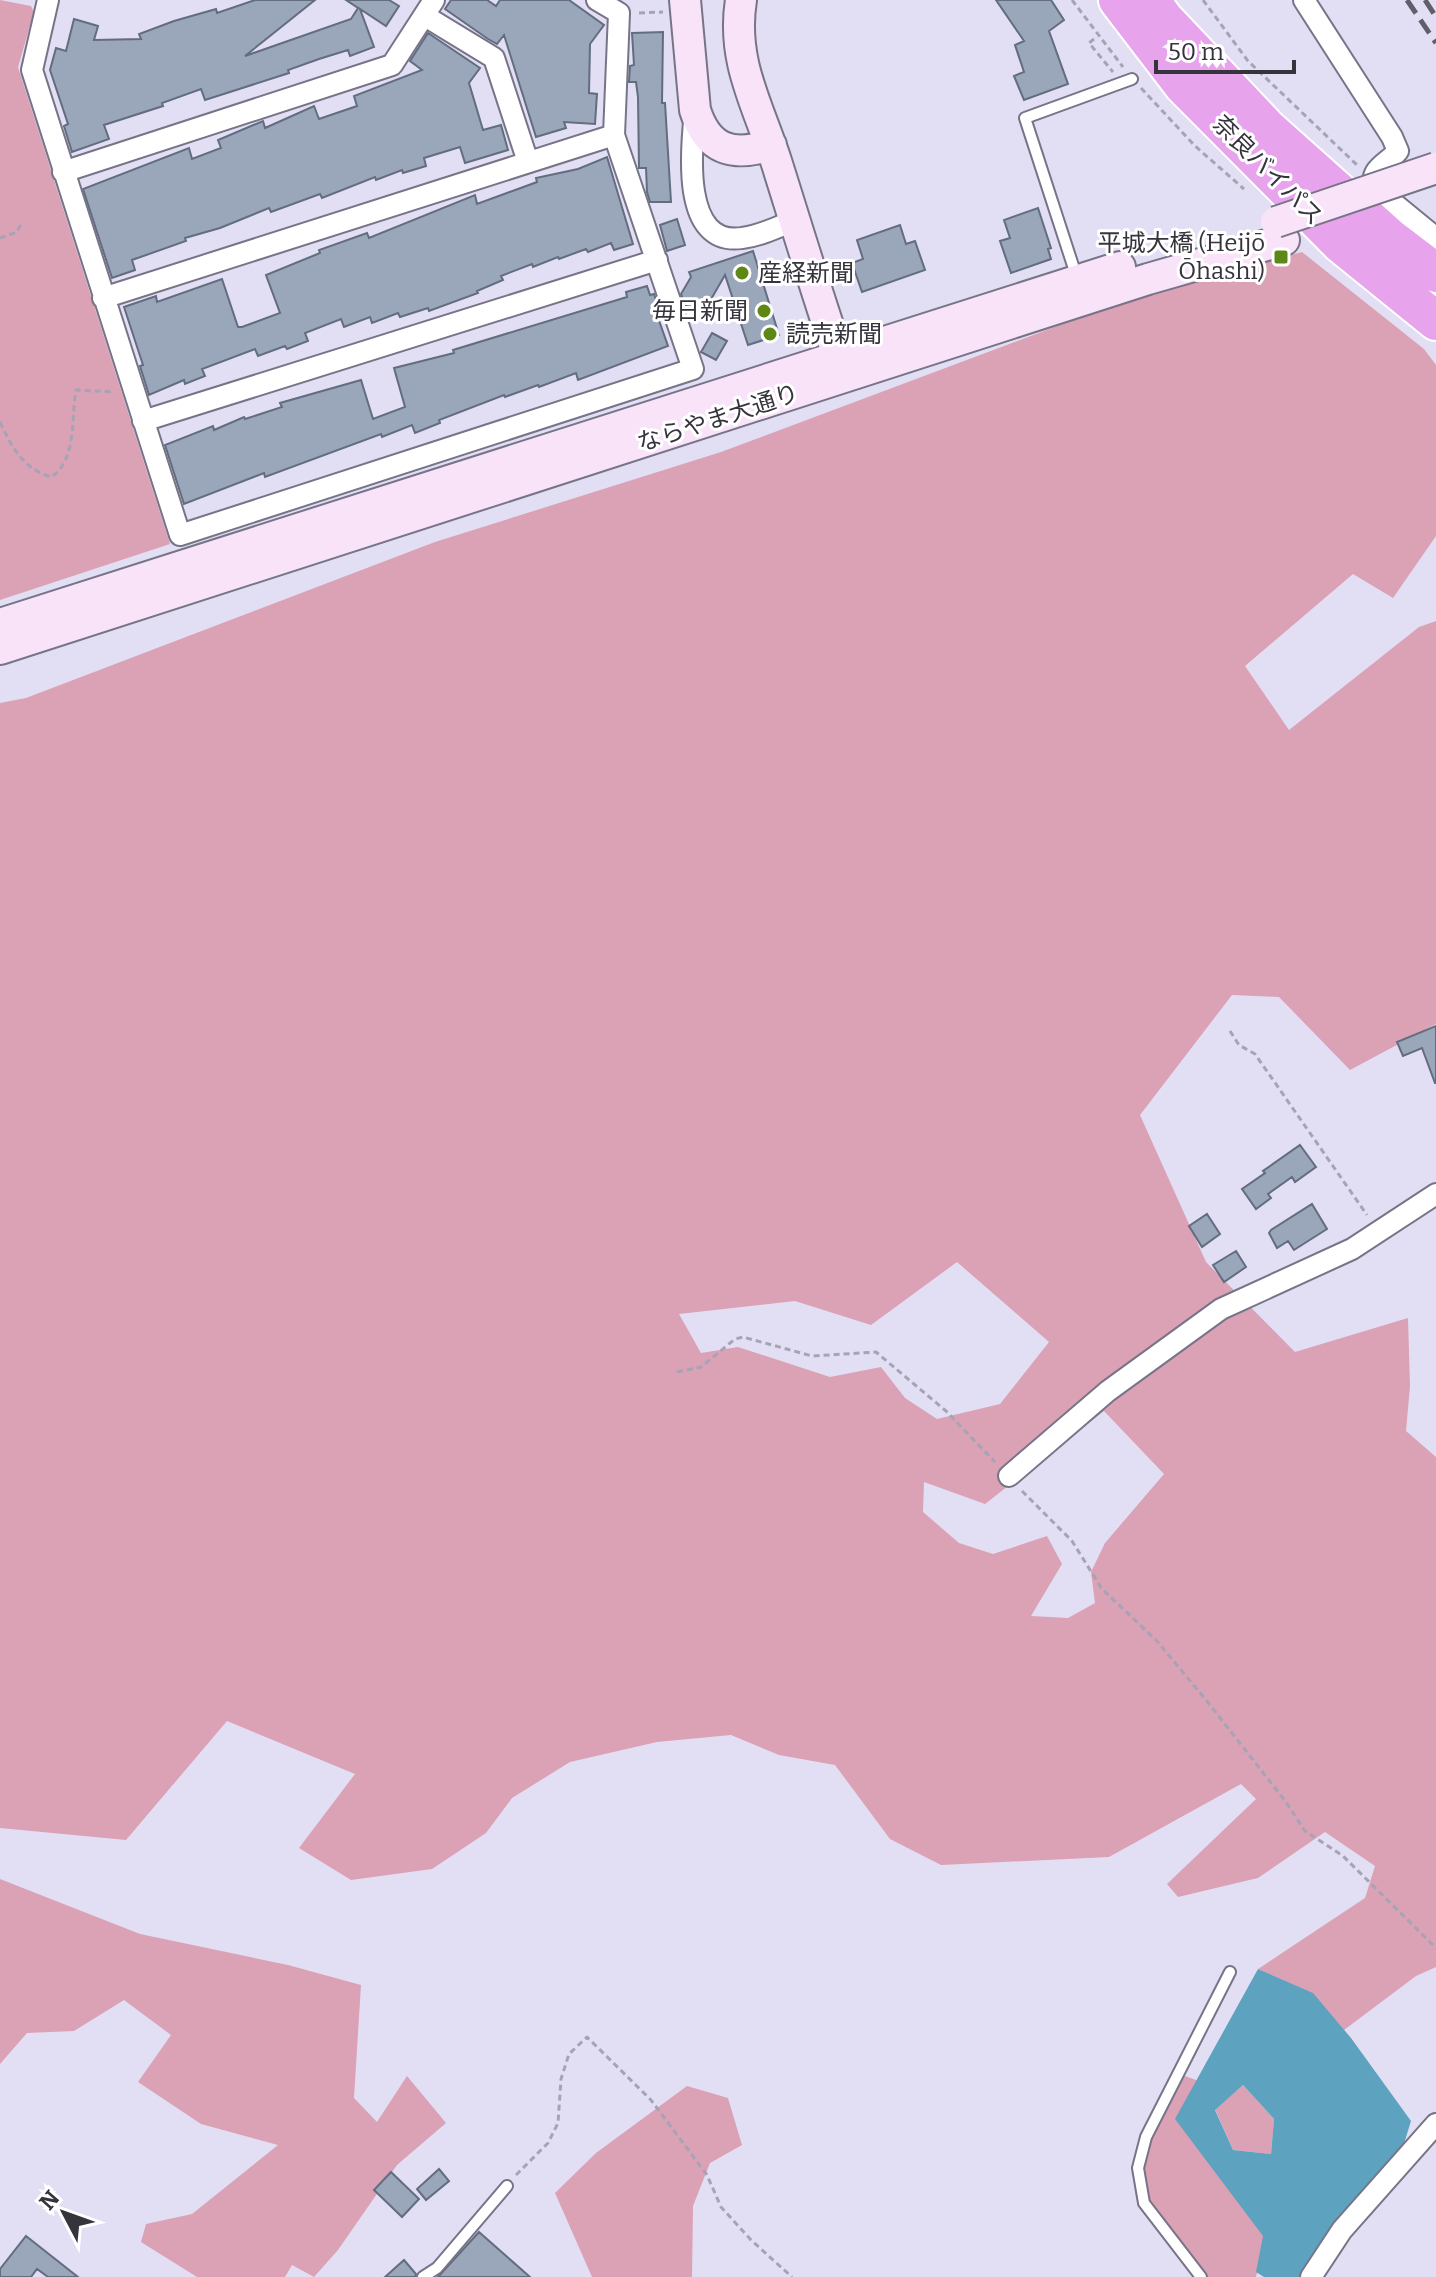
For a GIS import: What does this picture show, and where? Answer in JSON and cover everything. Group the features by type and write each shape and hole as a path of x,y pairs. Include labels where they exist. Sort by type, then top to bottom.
{"highway":[{"path":"1092,0 1126,46 1178,103 1341,244"},
{"name":"奈良バイパス","path":"1118,0 1183,85 1341,244 1436,321"},
{"name":"奈良バイパス","path":"1150,0 1164,19 1268,129 1389,237 1436,273"},
{"path":"1180,0 1389,237"}],"street":[{"path":"48,0 32,70 180,535 693,369 614,135 619,13 597,0"},
{"path":"741,0 738,44 747,84 771,145 842,367"},
{"path":"1304,0 1398,151 1389,162 1373,172 1371,179 1375,188 1436,238"},
{"path":"684,6 695,110 692,143 696,203 703,223 719,235 742,238 795,220"},
{"path":"63,172 392,65 429,8 494,58 528,162"},
{"path":"695,110 705,134 721,147 751,152 771,145"},
{"path":"103,298 614,135"},
{"name":"ならやま大通り","path":"0,624 842,367 1148,279 1280,231 1436,168"},
{"name":"ならやま大通り","path":"0,649 842,367 1078,280 1280,231 1436,188"},
{"path":"143,421 657,260"},
{"path":"1009,1476 1108,1391 1221,1309 1352,1249 1436,1194"},
{"path":"1311,2277 1342,2230 1436,2124"}],"lane":[{"path":"1078,280 1025,118 1127,81"},
{"path":"1201,2277 1144,2203 1138,2168 1146,2137 1230,1972"},
{"path":"423,2277 437,2268 507,2186"}],"path":[{"path":"1203,0 1248,61 1371,179"},
{"path":"619,13 684,6"},
{"path":"1094,39 1089,43 1127,81"},
{"path":"0,238 17,232 22,222"},
{"path":"0,422 16,454 41,474 51,477 60,471 67,459 76,390 134,393"},
{"path":"1230,1031 1239,1045 1255,1054 1378,1232"},
{"path":"677,1372 701,1367 735,1339 743,1337 812,1356 876,1352 946,1411 1072,1541 1102,1589 1156,1640 1286,1802 1305,1831 1343,1856 1436,1948"},
{"path":"507,2186 548,2143 558,2123 561,2079 569,2054 587,2037 651,2100 707,2175 721,2207 751,2240 792,2277"}],"shaded area":[{"path":"0,0 31,6 34,12 18,67 170,544 0,600"},
{"path":"1302,252 1424,349 1436,365 1436,536 1393,598 1353,574 1245,666 1289,730 1419,627 1436,621 1436,1024 1350,1070 1279,997 1232,995 1140,1115 1206,1262 1295,1352 1408,1318 1410,1386 1406,1431 1436,1457 1436,1967 1416,1976 1344,2030 1312,1993 1258,1969 1365,1898 1375,1866 1325,1832 1258,1878 1178,1897 1167,1884 1256,1799 1241,1784 1109,1857 941,1865 890,1839 835,1765 779,1755 731,1735 657,1742 570,1762 512,1798 486,1833 432,1869 351,1880 299,1848 355,1774 227,1721 126,1840 0,1828 0,703 26,698 435,542 721,452 1151,291","holes":["957,1262 1049,1342 1000,1404 937,1419 905,1398 881,1367 830,1377 738,1347 701,1353 679,1314 795,1301 871,1325","1104,1411 1164,1474 1105,1543 1091,1572 1095,1603 1068,1618 1031,1616 1062,1564 1047,1536 993,1554 959,1543 923,1512 924,1482 985,1504"]},
{"path":"0,1879 140,1934 288,1965 361,1985 354,2098 377,2122 407,2076 446,2123 397,2165 338,2250 314,2277 292,2265 285,2277 197,2277 141,2242 146,2224 192,2214 278,2145 201,2124 138,2082 171,2035 124,2000 74,2031 27,2033 0,2064"},
{"path":"1182,2075 1199,2081 1267,2232 1256,2277 1208,2277 1148,2201 1143,2167 1150,2138"},
{"path":"1243,2085 1274,2119 1271,2154 1233,2150 1215,2109"},
{"path":"687,2086 728,2098 742,2145 710,2163 693,2206 692,2277 592,2277 555,2193 596,2153"}],"water":[{"path":"1258,1969 1313,1993 1351,2038 1411,2121 1403,2147 1303,2277 1264,2277 1256,2272 1263,2236 1175,2119","holes":["1243,2085 1274,2119 1271,2154 1233,2150 1215,2110"]}],"building":[{"path":"255,0 315,0 245,56 351,19 358,8 346,0 389,0 399,6 386,26 360,9 374,47 350,56 348,50 319,59 288,70 289,73 205,100 201,89 162,103 163,106 104,125 109,139 72,152 64,126 68,124 50,70 56,48 66,51 74,19 98,26 94,40 141,39 139,34 174,21 216,9 217,13"},
{"path":"451,0 487,0 496,6 500,0 569,0 604,25 590,44 589,93 597,94 595,124 564,122 566,128 536,137 504,35 497,44 488,39 445,9"},
{"path":"996,0 1051,0 1064,20 1049,31 1068,84 1024,100 1014,76 1024,72 1015,45 1024,41"},
{"path":"663,32 662,103 665,103 671,202 650,202 646,168 639,168 636,82 629,82 630,66 634,65 632,33"},
{"path":"428,33 480,68 469,83 483,130 501,125 508,150 465,163 460,147 424,158 426,166 403,173 402,170 376,180 375,177 322,198 320,194 271,212 269,208 132,260 135,270 112,278 83,189 189,148 192,159 221,148 218,140 263,121 265,128 314,106 319,119 357,106 354,96 422,70 410,61"},
{"path":"607,157 633,244 614,250 611,243 533,267 532,264 501,276 503,280 478,293 429,311 428,308 400,317 398,313 372,323 370,317 344,327 341,319 305,333 308,341 258,356 255,349 202,369 205,376 185,384 184,380 149,395 140,366 143,365 124,307 156,296 157,302 222,279 238,327 242,327 280,313 266,275 320,253 319,250 367,233 369,238 475,195 477,204 537,182 536,178 578,169"},
{"path":"1038,208 1051,248 1048,249 1051,259 1011,273 1000,241 1010,238 1004,220"},
{"path":"677,219 685,245 667,251 660,225"},
{"path":"900,225 906,244 915,241 925,270 862,292 852,263 863,259 857,240"},
{"path":"753,251 779,335 748,345 725,275 702,315 685,305 681,294 691,277 689,272"},
{"path":"647,286 650,295 654,294 660,311 656,312 668,346 578,380 576,373 539,387 504,395 439,420 440,423 415,433 412,425 382,437 381,434 265,477 264,473 184,504 165,445 213,426 214,430 244,417 282,407 280,403 361,380 373,419 405,407 394,368 454,353 453,350 627,297 626,292"},
{"path":"712,333 727,341 716,360 701,352"},
{"path":"1436,1026 1435,1083 1422,1048 1403,1056 1397,1042"},
{"path":"1300,1145 1316,1167 1295,1182 1292,1177 1268,1194 1271,1198 1256,1209 1242,1189"},
{"path":"1312,1204 1327,1229 1294,1250 1288,1241 1277,1248 1269,1233 1271,1230"},
{"path":"1207,1214 1220,1234 1202,1247 1189,1226"},
{"path":"1236,1251 1246,1267 1224,1282 1213,1265"},
{"path":"439,2169 449,2181 426,2200 417,2189"},
{"path":"391,2172 419,2199 402,2217 374,2190"},
{"path":"479,2232 530,2277 438,2277"},
{"path":"26,2236 78,2277 48,2277 37,2269 31,2277 0,2277 0,2269"},
{"path":"404,2260 416,2274 415,2277 385,2277"}],"railway":[{"path":"1407,0 1436,43"},
{"path":"1425,0 1436,17"}],"place":[{"name":"平城大橋 (Heijō Ōhashi)","path":"1281,257"},
{"name":"産経新聞","path":"742,273"},
{"name":"毎日新聞","path":"764,311"},
{"name":"読売新聞","path":"770,334"}]}
